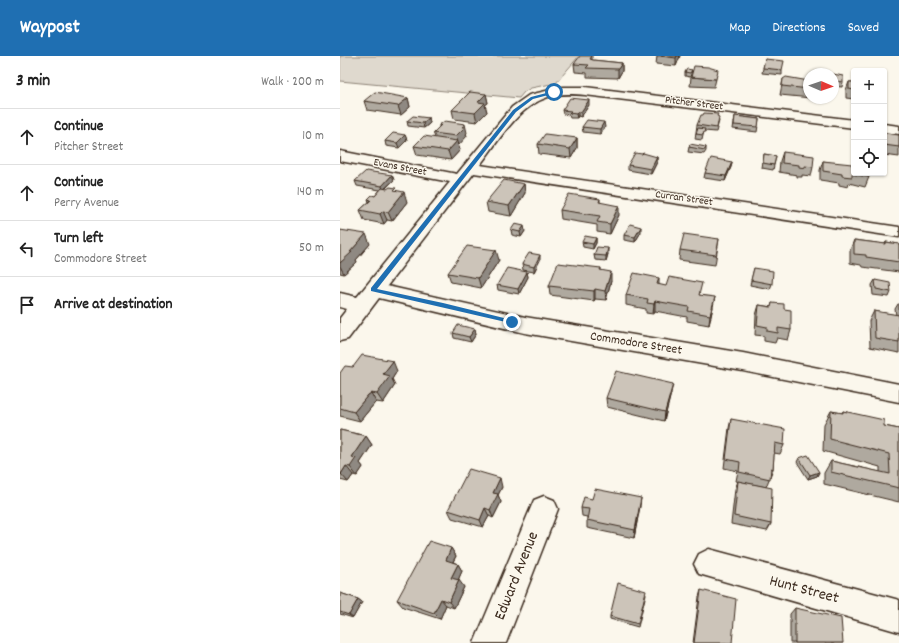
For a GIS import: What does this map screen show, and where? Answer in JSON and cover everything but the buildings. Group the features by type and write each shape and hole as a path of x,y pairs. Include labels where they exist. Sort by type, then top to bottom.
{"street":[{"name":"Pitcher Street","path":"465,173 515,111 535,96 560,91 585,91 851,124"},
{"path":"887,128 899,130"},
{"name":"Evans Street","path":"340,156 465,173"},
{"name":"Curran Street","path":"465,173 899,232"},
{"path":"340,333 465,173"},
{"name":"Commodore Street","path":"340,300 367,298 443,305 525,325 743,362 899,393"},
{"name":"Edward Avenue","path":"490,643 544,509"},
{"name":"Hunt Street","path":"709,564 899,616"}],"shaded area":[{"path":"340,56 579,56 556,83 531,88 524,92 519,98 340,81"}],"route":[{"path":"512,322 474,312 373,290 442,201 515,111 532,98 554,92"}]}
